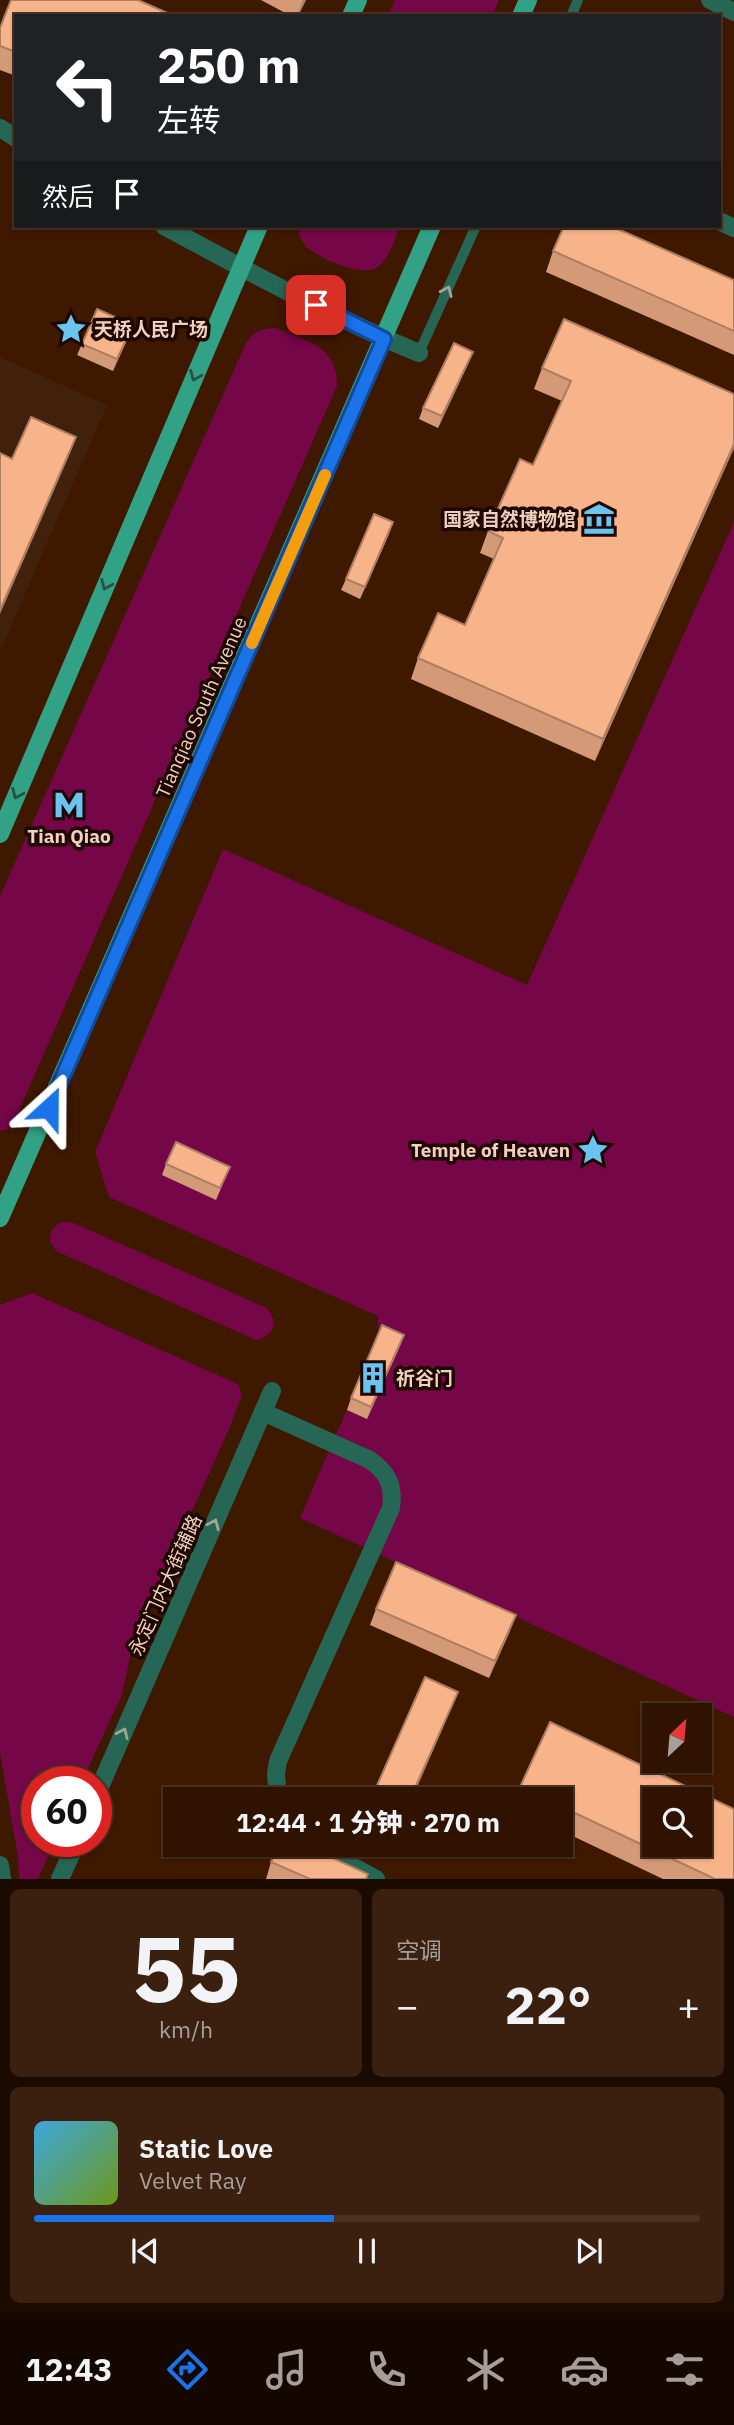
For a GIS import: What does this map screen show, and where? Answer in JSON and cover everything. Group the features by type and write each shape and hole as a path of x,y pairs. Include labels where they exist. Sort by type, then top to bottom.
{"main road":[{"path":"0,834 258,228"},
{"name":"Tianqiao South Avenue","path":"2,1209 431,228"}],"street":[{"path":"709,0 734,12"},
{"path":"168,228 241,268 384,339 419,353"},
{"name":"永定门内大街辅路","path":"109,1766 272,1391"},
{"path":"263,1412 370,1460 383,1469 389,1478 393,1497 391,1508 278,1761 277,1787"},
{"path":"60,1879 69,1857"},
{"path":"336,1857 376,1879"},
{"path":"0,1865 2,1879"}],"lane":[{"path":"419,353 476,228"}],"shaded area":[{"path":"395,0 499,0 493,14 389,14"},
{"path":"298,228 399,228 385,260 381,265 369,270 350,268 319,256 304,244"},
{"path":"276,328 319,347 326,353 336,372 337,386 14,1122 8,1129 0,1131 0,896 246,343 259,331"},
{"path":"0,357 107,405 0,652"},
{"name":"Temple of Heaven","path":"734,522 734,1717 712,1707 712,1703 703,1703 300,1518 378,1337 378,1316 109,1197 95,1152 223,849 527,985"},
{"path":"71,1222 267,1308 274,1323 271,1332 256,1340 56,1251 50,1241 51,1231 59,1223"},
{"path":"32,1293 238,1384 242,1395 134,1639 122,1695 89,1766 21,1766 21,1857 48,1857 38,1879 19,1879 18,1857 0,1753 0,1305"}],"building":[{"path":"11,0 138,0 170,14 14,14 14,51 0,46 0,28"},
{"path":"563,228 616,228 734,280 734,331 553,251"},
{"path":"97,309 133,325 117,359 82,344"},
{"name":"国家自然博物馆","path":"564,319 734,394 734,444 603,739 418,658 438,613 465,625 503,538 488,531 520,459 533,465 571,381 542,368"},
{"path":"454,343 473,352 442,416 423,408"},
{"path":"31,417 76,437 0,610 0,453 12,459"},
{"path":"374,514 393,522 365,587 346,579"},
{"path":"176,1142 230,1167 220,1188 166,1164"},
{"name":"祈谷门","path":"382,1325 404,1335 371,1407 351,1398"},
{"path":"396,1562 516,1615 495,1661 376,1609"},
{"path":"425,1677 458,1692 415,1787 376,1787"},
{"path":"550,1722 642,1766 642,1773 658,1773 687,1787 642,1787 642,1845 573,1812 573,1787 520,1787"},
{"path":"712,1799 734,1809 734,1879 715,1879 668,1857 712,1857"},
{"path":"273,1857 331,1857 368,1874 366,1879 310,1879 271,1862"}],"slow traffic":[{"path":"252,643 325,475"}],"place":[{"name":"天桥人民广场","path":"71,329"},
{"name":"国家自然博物馆","path":"599,519"},
{"name":"Tian Qiao","path":"69,805"},
{"name":"Temple of Heaven","path":"593,1150"},
{"name":"祈谷门","path":"373,1378"}],"route":[{"path":"49,1108 384,339 316,305"}]}
